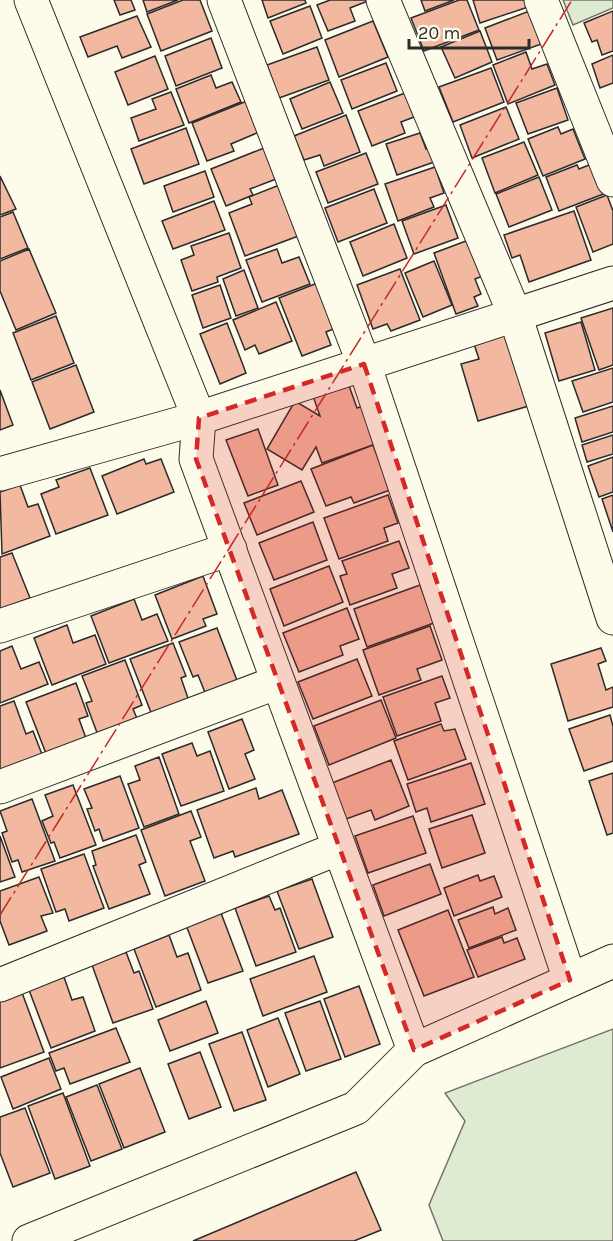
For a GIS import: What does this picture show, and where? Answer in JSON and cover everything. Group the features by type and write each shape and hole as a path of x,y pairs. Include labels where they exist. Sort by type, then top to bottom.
{"street":[{"path":"31,0 199,418 196,459 414,1050"},
{"path":"224,0 364,364 570,980"},
{"path":"383,0 515,315 613,618"},
{"path":"541,0 613,180"},
{"path":"0,474 199,418 613,283"},
{"path":"0,626 230,549"},
{"path":"0,787 278,682"},
{"path":"0,985 339,848"},
{"path":"29,1241 356,1108 414,1050 613,961"}],"highlighted area":[{"path":"364,364 570,980 414,1050 196,459 199,418"}],"green space":[{"path":"563,0 613,0 613,8 573,25"},
{"path":"613,1029 613,1241 443,1241 429,1205 465,1121 445,1093"}],"building":[{"path":"114,0 131,0 135,10 120,15"},
{"path":"143,0 178,0 147,12"},
{"path":"183,0 200,0 212,31 161,51 147,14"},
{"path":"262,0 305,0 306,3 268,18"},
{"path":"330,0 368,1 350,8 355,21 328,31 317,5"},
{"path":"421,0 454,0 425,11"},
{"path":"459,0 467,0 479,30 424,51 411,18"},
{"path":"473,0 529,0 531,6 480,23"},
{"path":"310,6 322,38 283,54 270,21"},
{"path":"532,10 544,43 497,60 485,28"},
{"path":"613,11 613,51 602,55 597,40 592,42 584,23"},
{"path":"137,16 151,47 122,58 117,46 88,57 80,37"},
{"path":"373,21 388,57 339,77 325,40"},
{"path":"480,31 492,62 455,78 441,47"},
{"path":"211,38 222,68 176,86 165,56"},
{"path":"317,47 329,80 279,98 267,65"},
{"path":"526,52 532,69 547,64 555,85 508,104 493,65"},
{"path":"613,55 613,83 600,88 592,64"},
{"path":"155,56 168,89 128,105 115,72"},
{"path":"386,63 397,91 352,109 341,80"},
{"path":"491,68 504,102 453,122 439,87"},
{"path":"211,75 216,88 232,82 241,102 189,123 176,89"},
{"path":"330,82 343,113 302,129 290,99"},
{"path":"557,88 568,120 528,134 516,103"},
{"path":"171,92 184,125 139,141 131,118 156,109 152,99"},
{"path":"405,93 414,117 401,122 405,133 372,146 358,111"},
{"path":"252,99 264,130 231,144 234,151 207,161 192,123"},
{"path":"506,107 519,139 472,158 460,125"},
{"path":"346,115 360,152 324,166 320,155 304,160 294,136"},
{"path":"558,127 561,134 573,129 585,159 543,176 528,139"},
{"path":"186,128 199,164 144,184 131,149"},
{"path":"420,133 426,149 432,147 437,161 397,175 386,144"},
{"path":"524,142 538,175 495,193 482,158"},
{"path":"264,148 276,179 250,189 253,195 226,206 211,169"},
{"path":"366,153 378,184 328,203 316,172"},
{"path":"594,163 606,193 559,211 546,177 577,165 579,169"},
{"path":"435,167 444,193 430,198 434,207 398,221 385,184"},
{"path":"205,171 214,197 173,212 164,186"},
{"path":"0,176 16,209 0,215"},
{"path":"539,177 552,210 509,227 496,194"},
{"path":"282,184 301,235 245,256 229,213 252,204 249,197"},
{"path":"374,189 387,223 338,242 325,208"},
{"path":"607,195 613,211 613,244 593,252 576,207"},
{"path":"214,201 225,230 173,249 162,221"},
{"path":"446,205 458,238 414,254 402,221"},
{"path":"574,211 591,260 529,282 520,255 512,258 504,235"},
{"path":"13,212 28,248 0,259 0,217"},
{"path":"394,224 407,258 363,276 350,242"},
{"path":"229,233 241,268 217,277 218,282 192,291 181,260 194,255 191,246"},
{"path":"474,238 488,274 475,279 481,294 474,297 478,306 456,314 434,253"},
{"path":"29,249 56,313 16,330 0,291 0,261"},
{"path":"277,249 282,263 299,257 310,284 262,302 246,260"},
{"path":"434,261 452,305 423,317 405,273"},
{"path":"400,269 420,320 391,331 387,324 373,329 357,285"},
{"path":"244,270 258,308 236,316 223,279"},
{"path":"320,282 338,327 326,332 331,345 302,356 279,298"},
{"path":"220,285 231,318 203,328 192,295"},
{"path":"276,302 292,341 259,354 255,345 245,350 233,320"},
{"path":"613,308 613,365 599,370 581,318"},
{"path":"56,316 74,363 31,380 13,333"},
{"path":"581,322 595,370 559,381 545,333"},
{"path":"227,323 246,373 220,384 200,334"},
{"path":"508,328 532,405 478,421 461,364 479,359 472,338"},
{"path":"76,365 94,412 50,429 32,382"},
{"path":"613,368 613,402 583,412 572,381"},
{"path":"348,383 357,408 363,406 376,444 322,463 316,447 302,470 267,449 295,401 320,416 313,396"},
{"path":"0,390 13,425 0,430"},
{"path":"613,406 613,432 582,442 575,418"},
{"path":"258,429 278,485 248,496 226,440"},
{"path":"613,435 613,454 587,462 582,445"},
{"path":"373,445 390,490 354,503 351,497 326,506 311,469"},
{"path":"613,457 613,492 599,497 588,466"},
{"path":"144,459 146,464 161,459 174,492 117,514 102,476"},
{"path":"90,468 108,515 56,534 41,494 59,487 56,480"},
{"path":"301,481 314,512 257,535 244,503"},
{"path":"20,485 28,507 38,504 50,536 2,554 0,492"},
{"path":"388,495 398,523 384,528 388,541 339,559 324,518"},
{"path":"613,495 613,532 602,499"},
{"path":"313,522 327,560 274,580 259,543"},
{"path":"399,541 409,568 392,574 397,588 350,605 340,576 347,574 342,561"},
{"path":"12,553 30,598 0,609 0,557"},
{"path":"329,566 343,602 284,626 270,589"},
{"path":"203,576 217,614 203,619 206,626 172,639 155,595"},
{"path":"420,585 434,623 367,647 354,609"},
{"path":"134,599 142,620 157,614 168,641 109,663 91,616"},
{"path":"347,608 359,639 340,646 343,655 299,672 283,633"},
{"path":"67,625 73,643 95,635 106,664 52,685 34,638"},
{"path":"430,626 442,660 417,669 421,680 379,695 363,650"},
{"path":"217,628 238,683 206,695 198,675 193,677 179,642"},
{"path":"173,643 186,676 181,678 189,701 152,715 130,659"},
{"path":"12,646 21,669 39,662 48,684 0,703 0,651"},
{"path":"601,648 606,661 598,664 606,690 613,687 613,707 568,721 551,664"},
{"path":"357,659 372,696 313,719 298,682"},
{"path":"125,660 142,705 133,709 139,723 99,738 86,703 92,701 82,676"},
{"path":"442,676 450,698 435,703 441,721 397,736 383,697"},
{"path":"76,683 88,716 79,719 87,741 47,756 26,702"},
{"path":"381,700 396,738 329,765 314,726"},
{"path":"14,701 26,734 33,731 43,757 0,773 0,706"},
{"path":"610,715 613,726 613,761 584,771 569,729"},
{"path":"242,719 254,750 245,754 255,779 229,789 208,732"},
{"path":"441,724 444,731 455,729 466,759 408,780 394,741"},
{"path":"192,743 197,756 210,751 224,791 181,806 162,754"},
{"path":"159,757 179,814 144,827 128,784 140,780 135,766"},
{"path":"391,760 409,806 375,820 371,810 346,819 332,783"},
{"path":"471,763 485,804 431,822 427,808 416,812 407,784"},
{"path":"613,773 613,833 607,835 589,781"},
{"path":"120,776 139,828 103,841 99,829 95,831 87,809 92,808 84,789"},
{"path":"73,785 96,845 60,858 42,821 53,816 45,795"},
{"path":"256,788 259,799 282,790 299,834 235,857 233,851 214,858 197,810"},
{"path":"32,799 55,861 22,872 18,860 12,862 2,833 7,831 0,811"},
{"path":"191,811 201,837 190,841 205,881 165,896 141,830"},
{"path":"472,815 485,853 442,868 429,829"},
{"path":"413,816 426,853 368,873 355,836"},
{"path":"136,835 146,862 139,865 150,894 109,909 93,866 96,865 92,851"},
{"path":"0,836 15,877 0,882"},
{"path":"84,854 104,908 69,921 65,909 56,912 41,869"},
{"path":"430,864 441,894 384,916 373,885"},
{"path":"478,875 480,881 494,876 502,897 454,916 444,888"},
{"path":"39,877 53,913 41,916 47,931 9,945 0,921 0,891"},
{"path":"312,879 333,937 299,949 277,891"},
{"path":"269,896 275,910 280,908 296,952 256,966 235,908"},
{"path":"493,907 495,914 508,908 516,930 469,948 458,920"},
{"path":"448,910 474,977 424,996 398,930"},
{"path":"221,913 243,971 208,983 186,925"},
{"path":"169,935 177,957 188,953 201,990 156,1007 134,949"},
{"path":"502,937 504,943 517,938 525,959 478,977 467,950"},
{"path":"126,952 134,973 139,971 153,1009 113,1023 92,965"},
{"path":"314,956 327,992 263,1016 250,979"},
{"path":"64,977 72,1000 83,997 95,1031 51,1048 29,990"},
{"path":"359,986 380,1044 345,1057 324,999"},
{"path":"21,990 44,1052 0,1068 0,997"},
{"path":"206,1001 218,1033 170,1051 158,1020"},
{"path":"320,1001 341,1059 306,1071 285,1013"},
{"path":"278,1018 300,1074 268,1087 247,1030"},
{"path":"116,1028 130,1062 70,1084 64,1068 56,1071 49,1053"},
{"path":"242,1032 266,1100 234,1111 209,1044"},
{"path":"200,1052 221,1107 189,1119 168,1064"},
{"path":"49,1058 61,1089 13,1109 1,1077"},
{"path":"140,1068 165,1132 124,1148 99,1084"},
{"path":"97,1085 122,1149 91,1161 66,1097"},
{"path":"63,1093 90,1166 55,1179 28,1106"},
{"path":"25,1108 50,1173 13,1187 0,1153 0,1117"},
{"path":"356,1172 381,1230 354,1241 193,1241"}],"power":[{"path":"0,915 572,0"}]}
